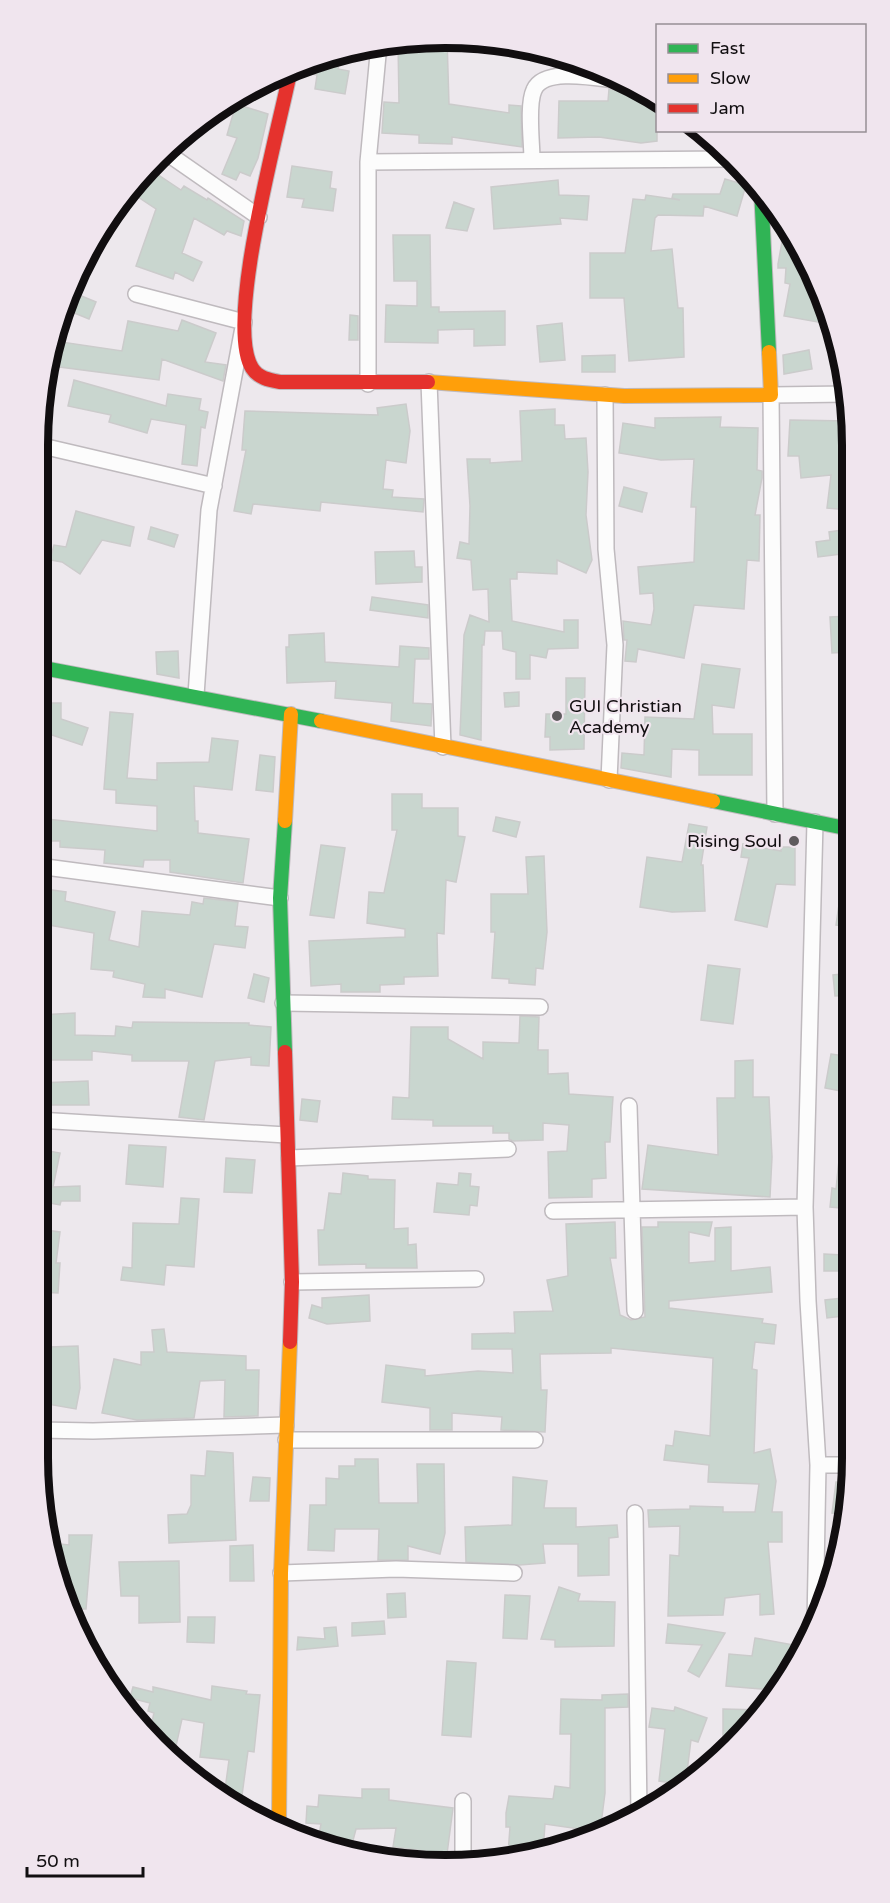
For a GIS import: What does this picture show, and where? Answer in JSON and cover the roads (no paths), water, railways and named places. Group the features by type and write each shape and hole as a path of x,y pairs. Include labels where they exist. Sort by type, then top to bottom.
{"street":[{"path":"368,384 368,162 378,54"},
{"path":"532,160 534,88 542,79 555,75 599,79"},
{"path":"196,695 209,510 244,322 259,217 289,80"},
{"path":"283,82 288,86"},
{"path":"172,157 259,217"},
{"path":"368,162 720,159"},
{"path":"762,206 771,395 775,814"},
{"path":"136,294 244,322"},
{"path":"244,322 246,354 252,370 271,382 331,380 368,384 429,382 606,395 839,394"},
{"path":"429,382 442,747"},
{"path":"606,395 606,549 615,645 609,780"},
{"path":"48,447 214,486"},
{"path":"48,669 196,695 842,827"},
{"path":"279,1819 281,1574 292,1282 280,898 291,714"},
{"path":"815,822 806,1208 808,1301 818,1465 815,1601"},
{"path":"48,867 280,898"},
{"path":"283,1003 540,1007"},
{"path":"629,1106 635,1311"},
{"path":"48,1121 286,1135"},
{"path":"289,1158 508,1149"},
{"path":"554,1211 806,1208"},
{"path":"292,1282 476,1279"},
{"path":"48,1430 286,1432 535,1440"},
{"path":"818,1465 842,1465"},
{"path":"634,1513 639,1805"},
{"path":"281,1574 396,1569 514,1573"},
{"path":"463,1802 463,1854"}],"place":[{"name":"GUI Christian Academy","path":"557,716"},
{"name":"Rising Soul","path":"794,841"}]}
